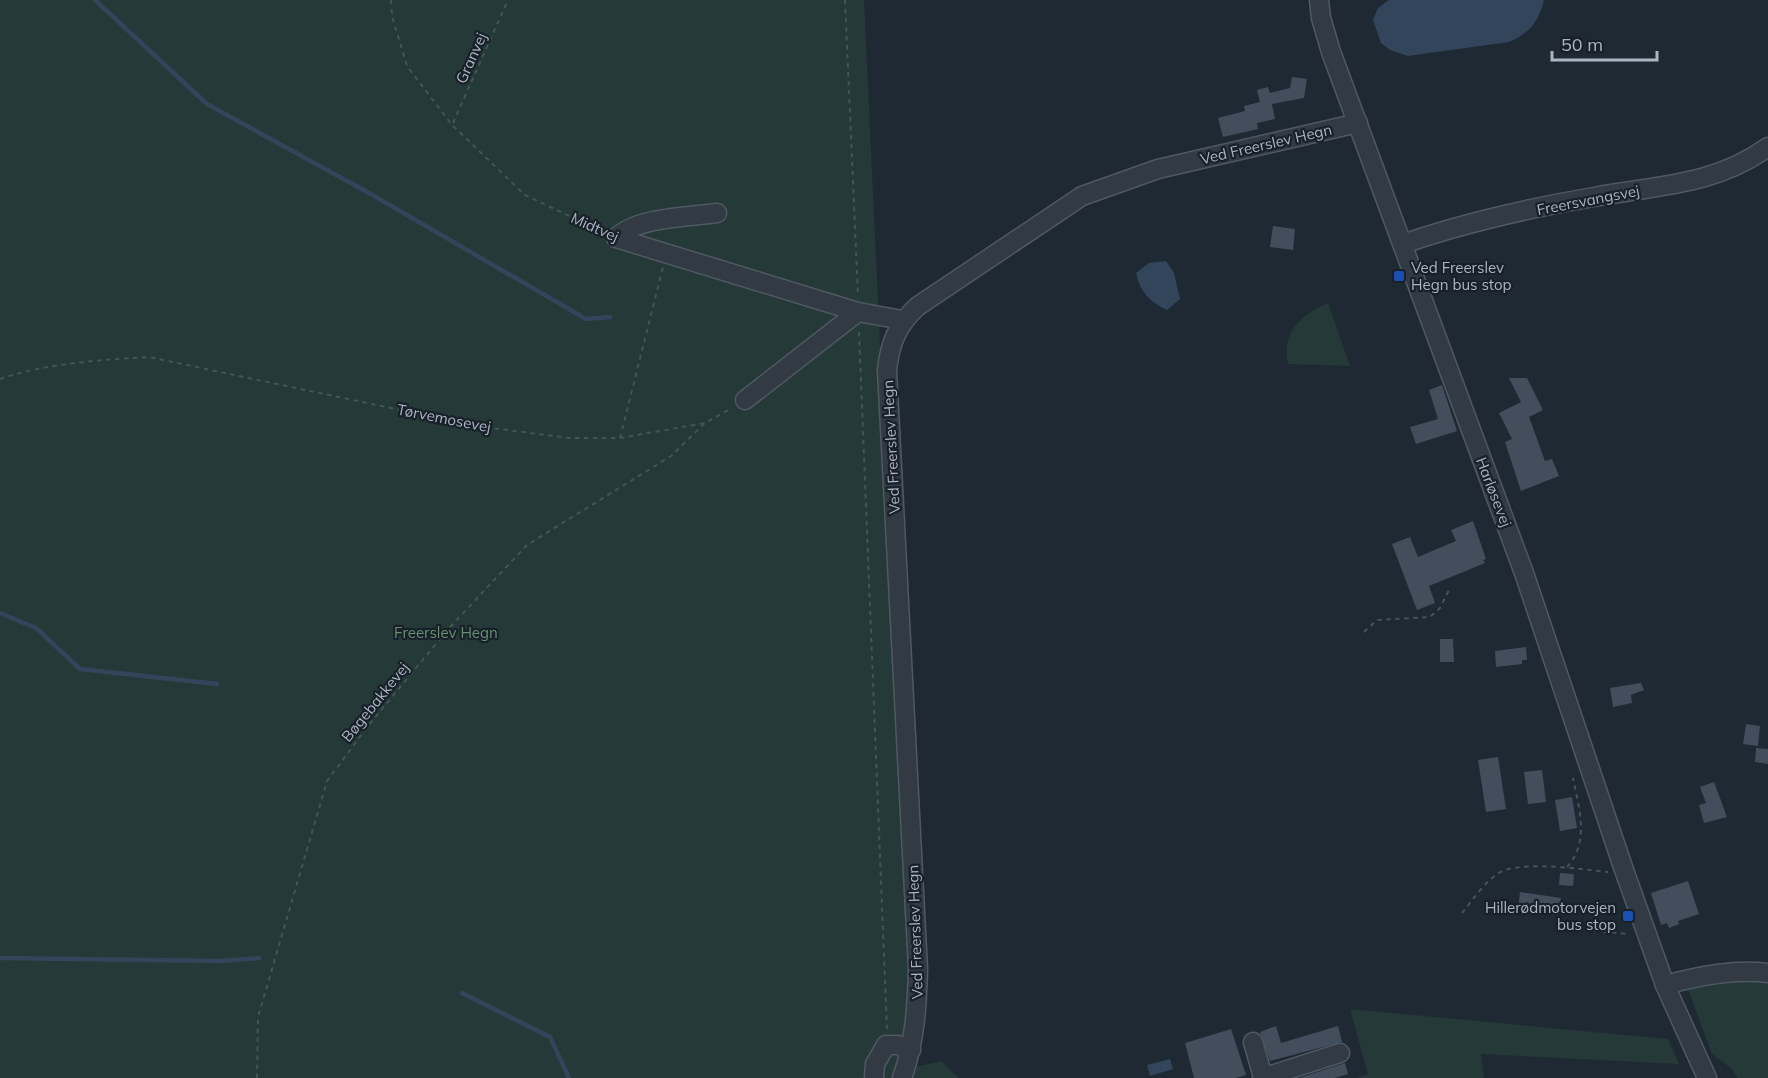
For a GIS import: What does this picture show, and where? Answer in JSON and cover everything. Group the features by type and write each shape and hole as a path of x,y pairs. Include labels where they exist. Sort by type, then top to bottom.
{"street":[{"name":"Harløsevej","path":"1319,0 1321,18 1331,52 1524,573 1665,985 1707,1078"},
{"name":"Ved Freerslev Hegn","path":"902,1078 910,1050 918,1004 918,969 887,370 889,350 903,320 918,306 1082,196 1158,169 1358,123"},
{"name":"Freersvangsvej","path":"1403,244 1594,196 1690,183 1726,172 1768,147"},
{"path":"616,238 622,231 656,221 717,213"},
{"name":"Midtvej","path":"616,238 858,312 903,320"},
{"path":"745,400 858,312"},
{"path":"1665,985 1703,976 1744,972 1768,973"},
{"path":"1253,1042 1263,1078 1340,1053"},
{"path":"874,1078 875,1064 886,1045 898,1045 910,1050"}],"path":[{"name":"Midtvej","path":"391,0 392,16 407,66 452,124 525,195 616,238"},
{"name":"Granvej","path":"452,124 508,0"},
{"path":"845,0 880,802 888,1024 886,1045"},
{"path":"620,438 638,359 651,322 663,268 669,254"},
{"name":"Tørvemosevej","path":"0,379 26,370 101,360 149,357 476,426 570,438 620,438 705,423 745,400"},
{"name":"Bøgebakkevej","path":"256,1078 258,1017 327,781 368,726 450,627 527,545 671,456 705,423"},
{"path":"1364,632 1377,620 1430,617 1440,608 1449,590"},
{"path":"1566,868 1575,859 1582,827 1573,778"},
{"path":"1462,913 1483,887 1504,870 1540,867 1615,872 1624,870"},
{"path":"1576,929 1647,934"}],"green space":[{"name":"Freerslev Hegn","path":"0,0 864,0 910,989 900,1059 893,1078 0,1078"},
{"path":"1328,303 1350,366 1288,364 1288,343 1295,326 1309,313"},
{"path":"1768,980 1768,1078 1738,1078 1731,1068 1712,1054 1688,989"},
{"path":"1350,1009 1668,1039 1679,1064 1481,1054 1484,1078 1357,1078 1368,1074"},
{"path":"941,1061 959,1078 909,1078 912,1068"}],"water":[{"path":"1389,0 1544,0 1539,14 1528,31 1509,42 1408,56 1390,50 1381,43 1373,20 1378,8"},
{"path":"1166,261 1174,273 1180,299 1167,310 1147,296 1140,286 1136,273 1149,263"},
{"path":"1170,1059 1173,1069 1150,1076 1147,1065"}],"building":[{"path":"1292,77 1307,79 1304,98 1272,104 1275,119 1257,123 1258,129 1223,137 1218,118 1245,111 1244,106 1260,102 1257,90 1268,87 1270,93 1290,88"},
{"path":"1273,226 1295,229 1293,250 1270,247"},
{"path":"1509,378 1527,378 1543,410 1529,417 1545,461 1552,459 1559,476 1521,491 1505,442 1512,439 1499,413 1521,402"},
{"path":"1442,385 1457,431 1416,444 1410,427 1438,419 1429,390"},
{"path":"1473,521 1486,559 1483,560 1485,563 1429,586 1435,603 1417,610 1392,544 1410,537 1418,557 1456,541 1451,530"},
{"path":"1440,639 1453,639 1454,662 1440,662"},
{"path":"1526,647 1527,660 1522,660 1522,664 1496,667 1495,651"},
{"path":"1641,683 1644,690 1631,695 1632,703 1613,707 1610,688"},
{"path":"1746,724 1760,726 1758,746 1743,744"},
{"path":"1756,748 1768,749 1768,764 1755,762"},
{"path":"1498,757 1506,809 1486,812 1478,760"},
{"path":"1542,770 1546,802 1528,804 1524,772"},
{"path":"1714,782 1727,817 1704,823 1699,805 1706,803 1700,787"},
{"path":"1572,797 1577,828 1560,831 1555,800"},
{"path":"1560,873 1574,874 1573,886 1559,885"},
{"path":"1688,881 1699,914 1678,921 1679,924 1669,928 1667,923 1661,925 1651,893"},
{"path":"1520,892 1561,898 1558,915 1518,909"},
{"path":"1276,1026 1281,1043 1338,1026 1342,1042 1270,1061 1260,1032"},
{"path":"1231,1029 1246,1075 1236,1078 1194,1078 1185,1043"},
{"path":"1345,1063 1348,1074 1335,1078 1299,1078"}],"waterway":[{"path":"95,0 207,104 369,193 586,319 610,317"},
{"path":"0,613 36,628 80,669 217,684"},
{"path":"0,958 223,961 259,958"},
{"path":"462,993 550,1037 569,1078"}],"place":[{"name":"Ved Freerslev Hegn bus stop","path":"1399,276"},
{"name":"Hillerødmotorvejen bus stop","path":"1628,916"}]}
